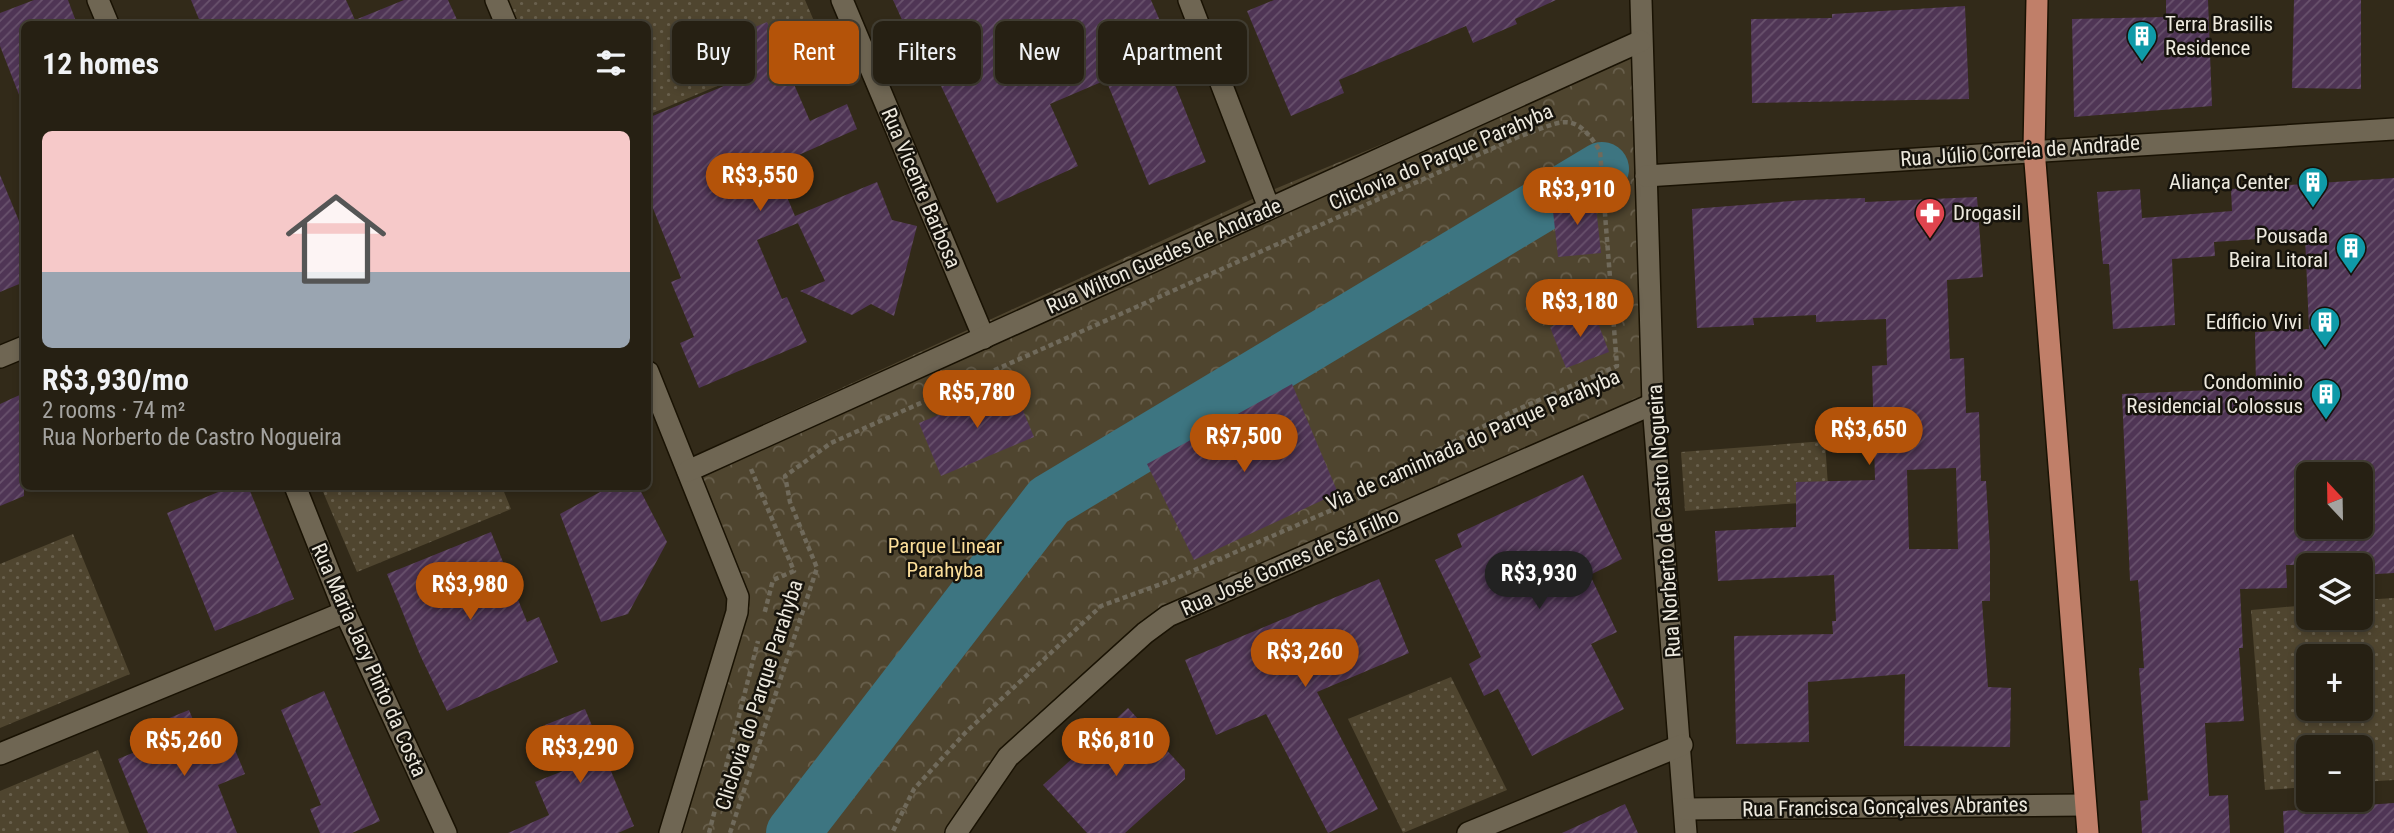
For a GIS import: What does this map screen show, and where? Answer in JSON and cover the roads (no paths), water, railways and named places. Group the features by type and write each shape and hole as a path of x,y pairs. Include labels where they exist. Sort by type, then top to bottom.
{"main road":[{"path":"2037,0 2034,149 2088,833"}],"street":[{"path":"98,0 107,21"},
{"path":"496,0 505,21"},
{"name":"Rua Vicente Barbosa","path":"842,0 984,338"},
{"path":"1189,0 1269,208"},
{"name":"Rua Norberto de Castro Nogueira","path":"1642,0 1641,41 1653,404 1682,745 1686,833"},
{"name":"Rua Wilton Guedes de Andrade","path":"688,471 1641,41"},
{"name":"Rua Júlio Correia de Andrade","path":"1646,176 2034,149 2394,129"},
{"path":"0,357 21,347"},
{"path":"651,379 736,586 737,612 670,833"},
{"name":"Rua José Gomes de Sá Filho","path":"956,833 1008,757 1145,632 1168,616 1653,404"},
{"name":"Rua Maria Jacy Pinto da Costa","path":"297,490 345,612 446,833"},
{"path":"0,754 345,612"},
{"path":"1468,833 1682,745"},
{"name":"Rua Francisca Gonçalves Abrantes","path":"1685,809 2085,805"}],"waterway":[{"path":"793,833 1049,501 1602,169"}],"place":[{"name":"Terra Brasilis Residence","path":"2142,63"},
{"name":"Aliança Center","path":"2313,209"},
{"name":"Drogasil","path":"1930,240"},
{"name":"Pousada Beira Litoral","path":"2351,275"},
{"name":"Edíficio Vivi","path":"2325,349"},
{"name":"Condominio Residencial Colossus","path":"2326,421"}],"park label":[{"name":"Parque Linear Parahyba","path":"945,558"}]}
